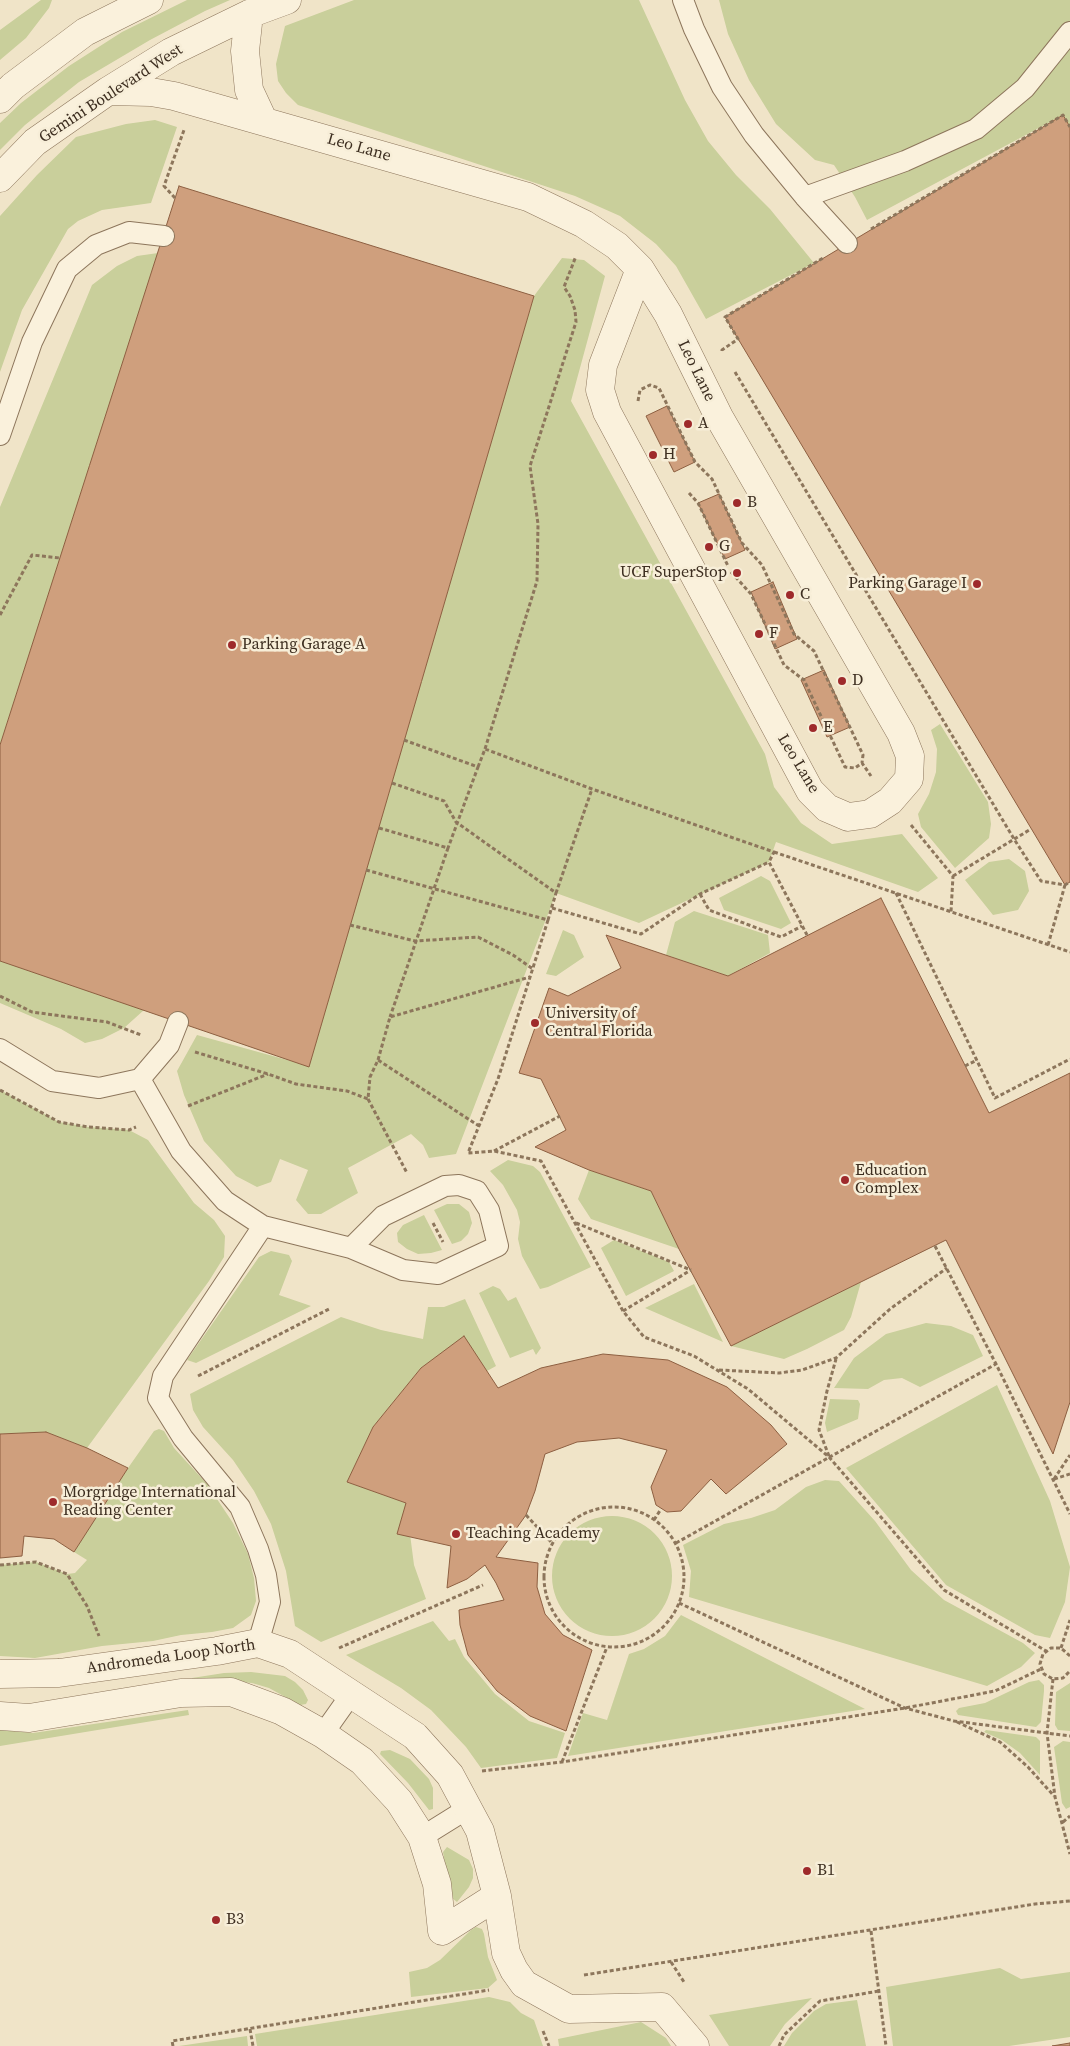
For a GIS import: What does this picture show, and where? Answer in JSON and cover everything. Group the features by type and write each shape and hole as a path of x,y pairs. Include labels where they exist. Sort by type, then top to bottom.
{"street":[{"path":"0,98 13,86 86,32 149,0"},
{"name":"Gemini Boulevard West","path":"0,178 35,142 108,91 170,52 249,14 286,0"},
{"path":"249,14 245,51 249,90 263,120"},
{"name":"Leo Lane","path":"108,91 151,92 195,102 528,197 588,226 617,246 640,269 668,314 718,418 901,733 910,756 909,779 890,801 870,814 848,817 827,808 810,791 607,412 600,390 602,366 640,269"},
{"name":"Andromeda Loop North","path":"0,1674 60,1673 217,1651 258,1643 290,1654 352,1693 414,1736 450,1775 480,1831 497,1896 506,1953 514,1970 524,1984 569,2009 662,2007 695,2046"},
{"path":"0,1716 29,1718 181,1693 231,1692 282,1711 323,1734 362,1761 399,1801 422,1837 437,1884 442,1932 497,1896"}],"lane":[{"path":"683,0 694,29 722,87 754,135 805,197 847,243"},
{"path":"805,197 906,162 976,130 1026,88 1070,32"},
{"path":"0,435 32,342 66,269 96,245 129,232 164,236"},
{"path":"0,1049 52,1081 99,1088 140,1079 169,1045 178,1022"},
{"path":"140,1079 181,1151 201,1176 225,1201 263,1226 352,1248 404,1270 438,1274 498,1246 489,1210 477,1191 459,1184 445,1186 383,1216 352,1248"},
{"path":"258,1643 270,1602 266,1575 258,1549 240,1507 183,1438 158,1398 163,1376 263,1226"},
{"path":"323,1734 352,1693"},
{"path":"422,1837 468,1809"}],"path":[{"path":"176,198 164,186 195,102"},
{"path":"726,358 722,350 738,339 725,317 1063,115 1070,126"},
{"path":"0,996 32,1012 107,1022 169,1045 296,1084 347,1091 368,1099 370,1077 378,1060 415,941 456,822 485,749 537,581 538,524 530,466 576,322 575,310 570,296 564,287 588,226"},
{"path":"732,367 1014,839 1041,881 1064,885 1070,882"},
{"path":"642,409 638,401 640,390 650,385 659,388 695,462 712,479 742,543 762,565 794,634 814,652 863,755 862,763 876,782"},
{"path":"687,492 698,503 731,572 751,594 784,665 804,680 845,767 855,768 862,763"},
{"path":"0,615 32,555 60,558"},
{"path":"404,740 478,767"},
{"path":"485,749 592,789 1070,952"},
{"path":"392,783 444,801 456,822 556,893"},
{"path":"592,789 556,893 498,1078 468,1153 494,1151 541,1161 623,1311 644,1336 694,1356 748,1389 829,1457 944,1590 1046,1651"},
{"path":"907,821 953,876 951,912"},
{"path":"379,828 448,848"},
{"path":"953,876 1030,829"},
{"path":"552,908 641,934 700,894 769,862 774,852"},
{"path":"769,862 807,935"},
{"path":"366,870 548,920"},
{"path":"1048,945 1064,885"},
{"path":"896,893 996,1098 1070,1059"},
{"path":"700,894 709,910 781,937 802,926"},
{"path":"350,925 415,941 478,937 513,955 533,969"},
{"path":"390,1018 530,977"},
{"path":"378,1060 479,1126"},
{"path":"965,1066 977,1060"},
{"path":"0,1090 59,1122 129,1130 268,1074"},
{"path":"494,1151 560,1116"},
{"path":"574,1223 691,1270 623,1311"},
{"path":"935,1246 1070,1514"},
{"path":"717,1370 779,1373 802,1370 836,1358 890,1309 947,1268"},
{"path":"193,1379 331,1308"},
{"path":"829,1457 819,1430 836,1358"},
{"path":"676,1543 996,1364"},
{"path":"1054,1480 1070,1455"},
{"path":"1054,1480 1070,1474"},
{"path":"603,1507 624,1507 645,1514 654,1520 662,1526 676,1543 683,1563 684,1583 679,1603 668,1622 651,1637 629,1645 607,1647 585,1640 566,1628 552,1609 544,1587 544,1565 552,1543 565,1526 582,1514 603,1507"},
{"path":"654,1520 661,1509"},
{"path":"526,1514 552,1543"},
{"path":"0,1565 36,1562 67,1574 88,1606 100,1638 106,1666"},
{"path":"338,1648 483,1585"},
{"path":"679,1603 905,1708 954,1720 1070,1736"},
{"path":"1061,1648 1070,1620"},
{"path":"562,1762 607,1647"},
{"path":"1070,1655 1061,1648 1051,1648 1046,1651 1041,1659 1041,1669 1048,1677 1053,1679 1063,1678 1070,1670"},
{"path":"477,1772 562,1762 905,1708 995,1691 1041,1669"},
{"path":"1053,1679 1047,1733 1055,1797 1070,1854"},
{"path":"954,1720 1000,1742 1028,1767 1055,1797"},
{"path":"1063,1822 1070,1816"},
{"path":"578,1976 1070,1900"},
{"path":"871,1931 886,2046"},
{"path":"173,2046 172,2041 524,1984"},
{"path":"778,2046 784,2035 820,2001 879,1991"},
{"path":"250,2029 253,2046"}],"green space":[{"path":"41,0 52,0 49,8 26,38 0,60 0,30"},
{"path":"187,0 230,0 150,40 79,82 25,125 0,150 0,123 21,103 69,66 122,32"},
{"path":"354,0 639,0 685,100 708,141 736,175 770,209 814,263 706,319 676,266 656,244 620,216 575,196 298,105 286,93 278,81 276,64 285,26"},
{"path":"719,0 1070,0 1070,127 1063,115 867,220 855,197 834,165 815,160 776,124 749,80 728,34"},
{"path":"155,120 177,127 151,203 102,210 78,221 68,229 22,310 0,372 0,216 37,175 76,137 126,124"},
{"path":"158,253 0,745 0,507 92,285 117,266 137,256"},
{"path":"562,258 584,260 605,276 571,401 765,754 774,787 801,823 832,844 902,834 938,878 918,892 776,842 769,862 639,923 556,893 456,1154 429,1158 423,1145 411,1134 348,1168 358,1193 321,1214 308,1214 296,1200 308,1170 280,1159 271,1182 257,1187 236,1176 204,1141 184,1095 177,1071 197,1035 309,1066 534,296"},
{"path":"940,724 988,802 991,824 989,838 955,868 921,827 918,814 929,794 936,772 937,749 931,730"},
{"path":"1009,859 1025,871 1029,891 1018,910 993,915 965,880 989,862"},
{"path":"761,876 770,881 791,923 781,929 724,910 719,898"},
{"path":"694,911 768,935 770,953 728,976 666,955 675,922"},
{"path":"563,930 574,935 584,957 556,976 546,974"},
{"path":"0,961 144,1010 124,1028 102,1039 85,1043 61,1029 0,1003"},
{"path":"0,1090 59,1122 88,1127 129,1130 148,1140 194,1203 214,1220 225,1236 224,1257 209,1281 87,1448 46,1432 0,1434"},
{"path":"508,1160 533,1166 540,1172 591,1267 540,1289 522,1256 518,1239 520,1222 517,1210 503,1185 490,1171"},
{"path":"589,1170 651,1191 679,1249 591,1219 578,1199"},
{"path":"447,1204 459,1204 469,1212 472,1223 468,1234 461,1241 452,1244 434,1210"},
{"path":"424,1215 442,1250 418,1254 398,1242 397,1233 403,1225"},
{"path":"614,1240 669,1262 674,1271 626,1296 601,1248"},
{"path":"271,1251 289,1255 292,1261 279,1295 311,1306 196,1363 187,1360 259,1257"},
{"path":"861,1282 851,1317 844,1330 807,1349 784,1359 731,1346"},
{"path":"694,1284 723,1342 645,1308"},
{"path":"493,1286 500,1289 508,1301 516,1297 541,1348 536,1355 533,1349 510,1358 479,1293"},
{"path":"465,1299 496,1366 487,1371 464,1337 421,1368 373,1427 347,1482 406,1503 414,1565 426,1599 321,1642 295,1626 286,1571 271,1524 254,1491 233,1460 203,1427 193,1410 190,1394 341,1317 381,1330 423,1339 428,1307 444,1307"},
{"path":"926,1323 951,1326 973,1335 983,1356 920,1387 902,1378 884,1380 868,1389 834,1388 854,1358 886,1334"},
{"path":"997,1385 1050,1501 1070,1567 1065,1602 1050,1638 1035,1635 946,1585 846,1468"},
{"path":"830,1399 858,1400 860,1404 858,1419 827,1432 825,1423"},
{"path":"159,1429 164,1431 174,1448 207,1484 233,1523 248,1554 254,1578 256,1601 251,1615 233,1628 212,1632 102,1646 35,1658 0,1656 0,1565 36,1562 67,1574 75,1573 87,1560 74,1552 128,1468 154,1431"},
{"path":"825,1480 839,1481 875,1521 911,1570 944,1600 1023,1643 1035,1653 1021,1667 987,1686 689,1597 691,1571 683,1545 724,1524 775,1510 806,1487"},
{"path":"612,1516 624,1517 635,1521 645,1526 654,1534 662,1543 667,1553 671,1564 671,1588 667,1599 662,1609 654,1618 645,1626 635,1631 624,1635 612,1636 600,1635 589,1631 579,1626 570,1618 562,1609 557,1599 553,1588 552,1576 553,1564 557,1553 562,1543 570,1534 579,1526 589,1521 600,1517"},
{"path":"681,1615 865,1709 568,1756 583,1713 607,1720 629,1654 644,1649 665,1636"},
{"path":"433,1621 449,1641 455,1639 464,1657 495,1694 529,1721 565,1733 557,1758 481,1768 466,1747 431,1710 401,1688 346,1655"},
{"path":"251,1672 285,1676 303,1690 308,1700 306,1704 300,1705 269,1688 252,1683 192,1681 192,1678 224,1673"},
{"path":"1039,1680 1044,1685 1044,1691 1041,1722 1036,1727 958,1715 956,1711 959,1708 985,1703 1029,1682"},
{"path":"1070,1683 1070,1731 1058,1730 1055,1725 1056,1692"},
{"path":"188,1710 189,1715 0,1746 0,1730 33,1733"},
{"path":"986,1730 1036,1737 1040,1741 1040,1775 1020,1753 1002,1740 984,1732"},
{"path":"1063,1741 1070,1742 1070,1807 1066,1809 1062,1803 1054,1747"},
{"path":"390,1750 410,1759 429,1779 433,1788 433,1809 429,1810 408,1783 380,1754 381,1751"},
{"path":"447,1847 469,1860 473,1869 473,1878 469,1887 457,1902 452,1898 448,1883 443,1852"},
{"path":"476,1927 482,1929 484,1934 488,1957 497,1980 488,1988 411,1997 409,1972 427,1968 440,1960"},
{"path":"1000,1968 1021,1979 1070,1972 1070,2037 1009,2046 893,2046 886,1987"},
{"path":"489,1997 510,2002 521,2013 534,2020 543,2046 257,2046 255,2034"},
{"path":"812,1998 785,2024 770,2046 729,2046 709,2015"},
{"path":"857,2000 866,2046 784,2046 792,2033 814,2011 826,2004"},
{"path":"641,2022 666,2038 671,2046 559,2046 558,2039"},
{"path":"247,2036 248,2046 179,2046"}],"building":[{"name":"Parking Garage I","path":"1063,115 1070,127 1070,882 1065,885 725,317"},
{"name":"Parking Garage A","path":"179,186 534,296 309,1067 0,961 0,745"},
{"path":"667,406 695,462 674,472 646,416"},
{"path":"719,494 745,550 725,559 698,503"},
{"path":"773,582 797,639 775,649 751,592"},
{"path":"824,670 850,727 827,737 801,680"},
{"name":"Education Complex","path":"881,898 989,1113 1070,1073 1070,1402 1053,1454 946,1240 731,1346 679,1249 651,1191 589,1170 535,1147 566,1130 541,1079 519,1073 549,988 568,996 621,968 606,935 728,976"},
{"name":"Teaching Academy","path":"464,1336 498,1388 541,1368 603,1354 668,1360 727,1387 771,1425 787,1444 726,1494 711,1479 681,1511 667,1512 656,1505 651,1487 667,1450 619,1438 577,1442 545,1454 526,1515 496,1557 538,1563 537,1587 545,1614 563,1635 592,1650 566,1731 530,1716 497,1691 468,1655 460,1625 459,1610 504,1600 485,1565 467,1579 447,1588 451,1546 397,1534 406,1503 347,1482 373,1427 421,1368"},
{"name":"Morgridge International Reading Center","path":"46,1432 87,1448 128,1468 74,1552 54,1539 24,1536 22,1556 0,1558 0,1434"},
{"path":"1070,2043 1070,2046 1052,2046"}],"place":[{"name":"A","path":"688,424"},
{"name":"H","path":"653,455"},
{"name":"B","path":"737,503"},
{"name":"G","path":"709,547"},
{"name":"UCF SuperStop","path":"737,573"},
{"name":"Parking Garage I","path":"977,584"},
{"name":"C","path":"790,595"},
{"name":"F","path":"759,634"},
{"name":"Parking Garage A","path":"232,645"},
{"name":"D","path":"842,681"},
{"name":"E","path":"813,728"},
{"name":"University of Central Florida","path":"535,1023"},
{"name":"Education Complex","path":"845,1180"},
{"name":"Morgridge International Reading Center","path":"53,1502"},
{"name":"Teaching Academy","path":"456,1534"},
{"name":"B1","path":"807,1871"},
{"name":"B3","path":"216,1920"}]}
